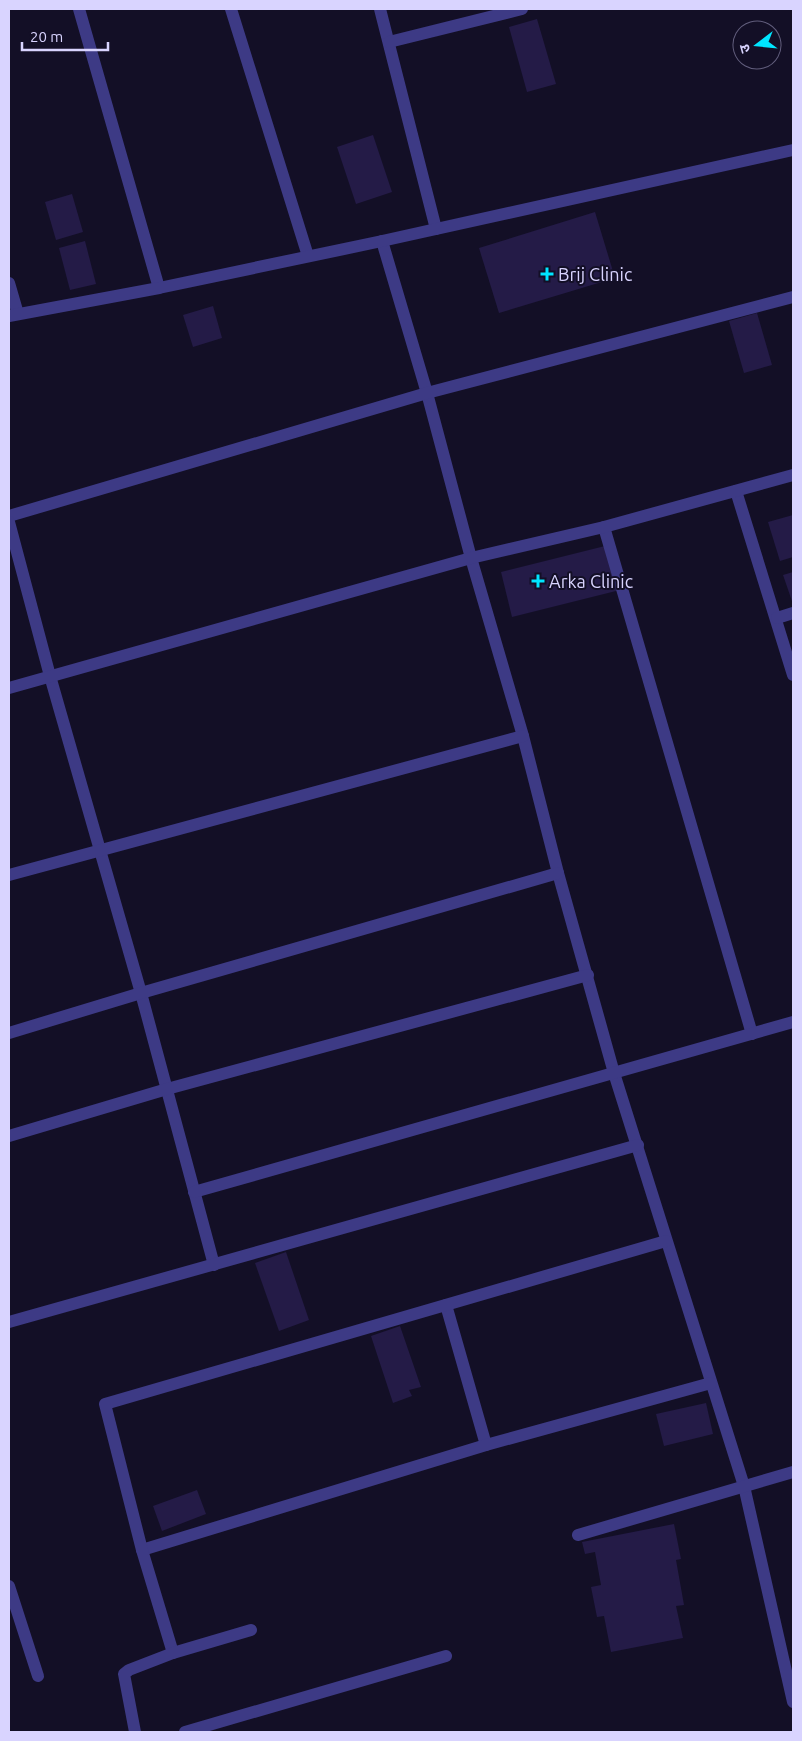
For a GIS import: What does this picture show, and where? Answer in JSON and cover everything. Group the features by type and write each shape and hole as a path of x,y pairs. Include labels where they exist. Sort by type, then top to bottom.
{"street":[{"path":"78,9 159,288"},
{"path":"231,9 308,256"},
{"path":"380,9 436,229"},
{"path":"389,42 522,9"},
{"path":"9,283 13,315 159,288 382,241 793,150"},
{"path":"382,241 427,392 471,558 523,736 558,873 614,1073 744,1486 793,1702"},
{"path":"9,516 427,392 793,297"},
{"path":"9,688 471,558 604,527 793,475"},
{"path":"736,491 793,674"},
{"path":"9,522 50,676 141,993 214,1265"},
{"path":"604,527 752,1034"},
{"path":"777,618 793,613"},
{"path":"9,875 523,736"},
{"path":"9,1033 558,873"},
{"path":"9,1136 167,1089 588,975"},
{"path":"194,1192 793,1022"},
{"path":"9,1322 638,1145"},
{"path":"172,1653 142,1550 105,1404 666,1240"},
{"path":"446,1305 486,1445"},
{"path":"142,1550 486,1445 711,1382"},
{"path":"578,1535 793,1472"},
{"path":"9,1586 38,1676"},
{"path":"135,1732 124,1674 129,1670 172,1653 251,1630"},
{"path":"185,1732 446,1656"}],"building":[{"path":"537,19 556,84 527,92 509,27"},
{"path":"373,135 392,192 356,204 337,147"},
{"path":"72,194 83,232 56,240 45,202"},
{"path":"595,212 615,278 499,313 479,248"},
{"path":"85,241 96,284 70,290 59,248"},
{"path":"213,306 222,338 193,347 183,315"},
{"path":"757,313 772,365 744,373 729,321"},
{"path":"793,515 793,557 780,561 768,522"},
{"path":"609,545 620,590 512,617 501,572"},
{"path":"793,572 793,604 783,575"},
{"path":"286,1252 309,1320 279,1331 255,1263"},
{"path":"400,1326 421,1387 409,1390 412,1396 393,1403 371,1336"},
{"path":"706,1403 713,1434 664,1446 656,1414"},
{"path":"197,1490 206,1514 162,1531 153,1506"},
{"path":"674,1524 681,1559 676,1560 684,1605 676,1606 683,1638 611,1652 604,1616 597,1617 591,1587 601,1585 595,1552 585,1554 582,1542"}],"place":[{"name":"Brij Clinic","path":"547,274"},
{"name":"Arka Clinic","path":"538,581"}]}
